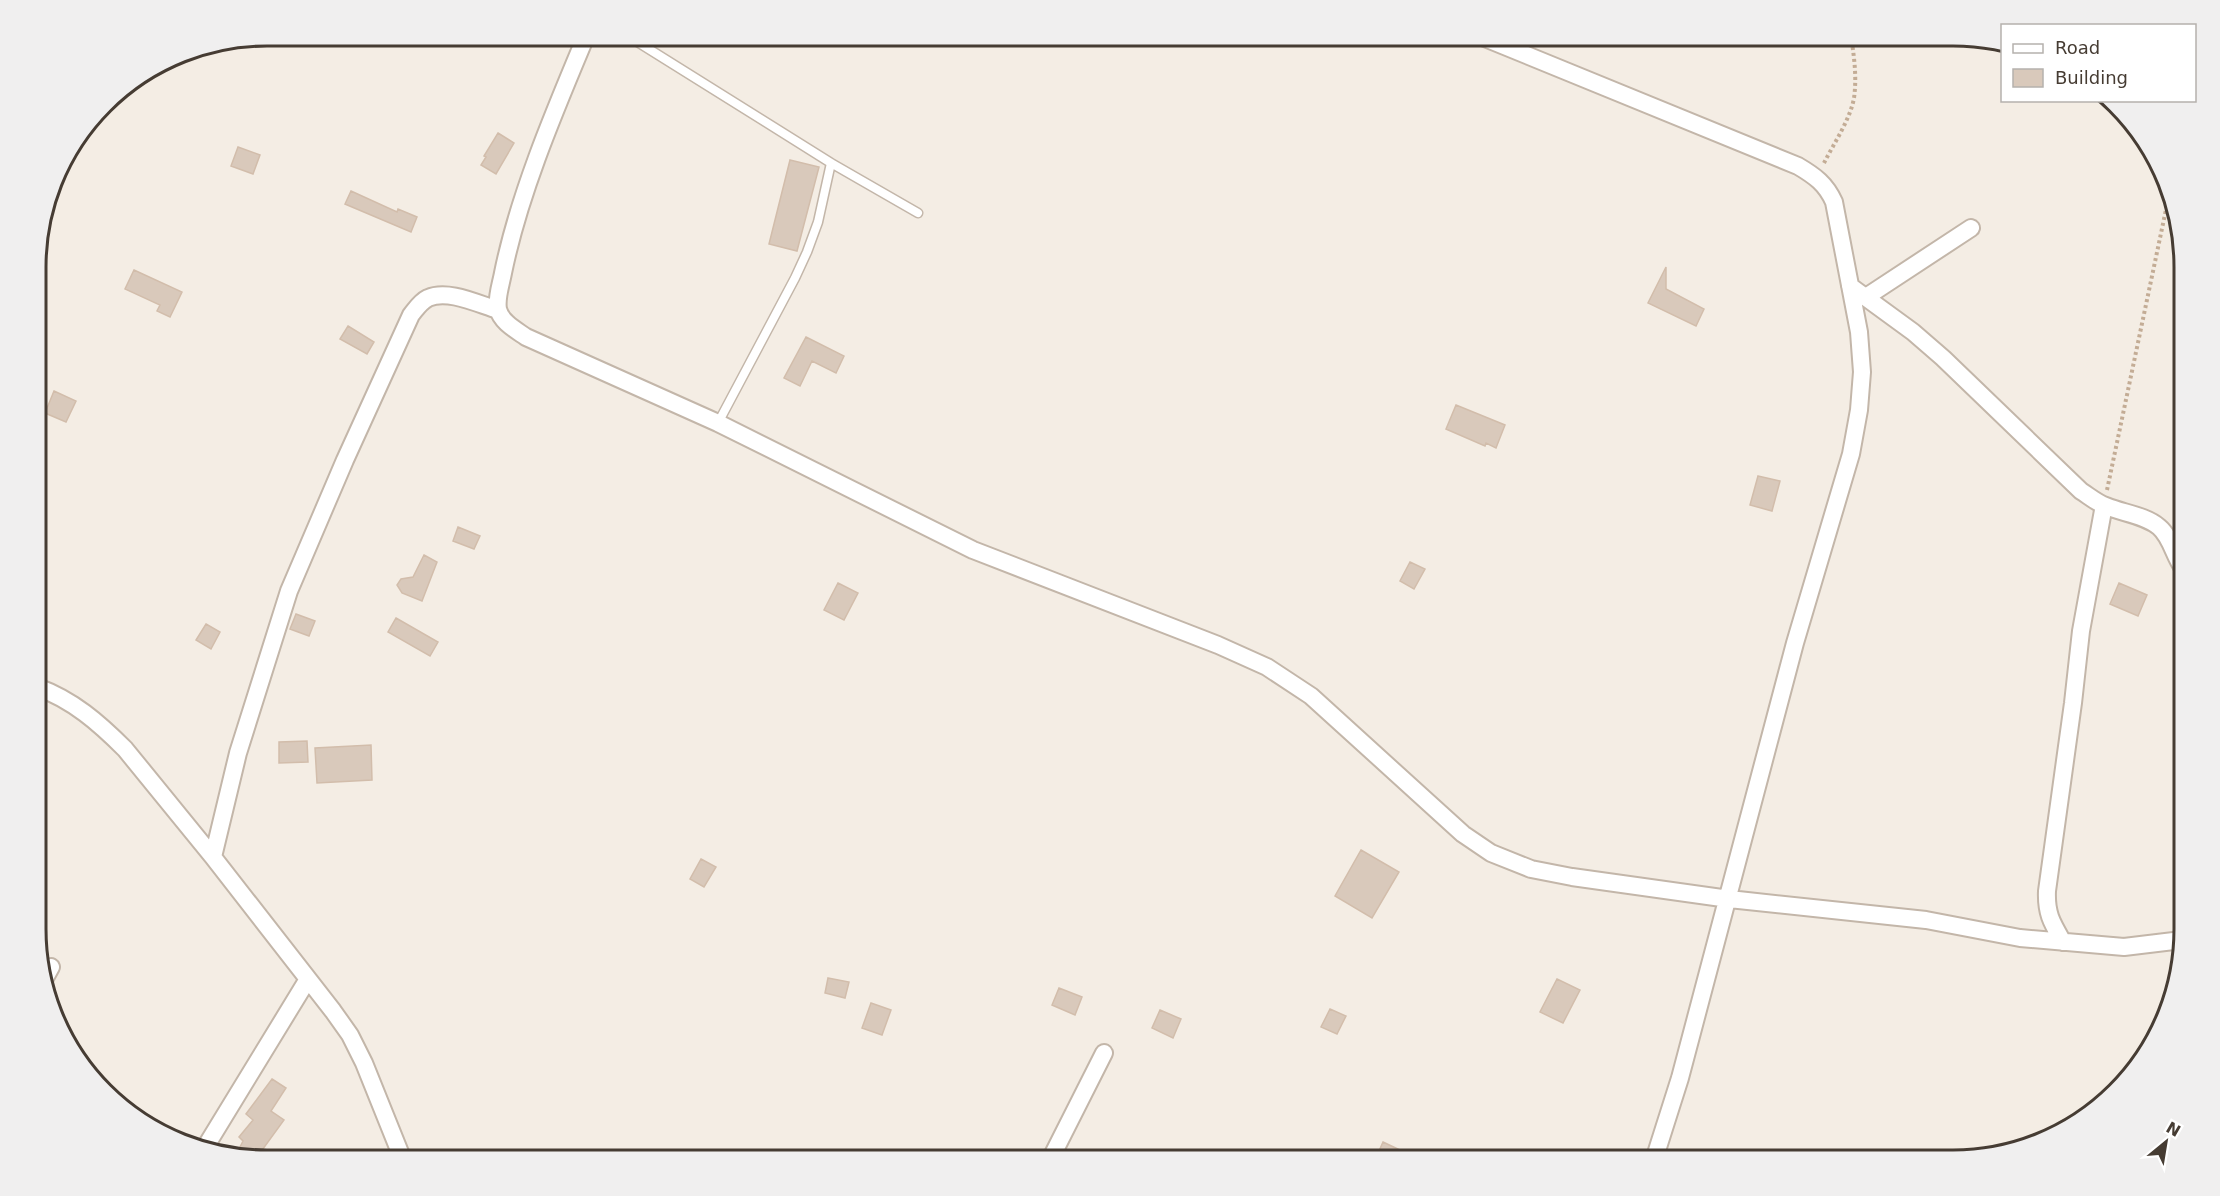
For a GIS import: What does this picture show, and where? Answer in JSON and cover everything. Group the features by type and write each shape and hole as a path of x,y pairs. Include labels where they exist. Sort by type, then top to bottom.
{"street":[{"path":"582,46 541,149 510,237 498,310 507,324 526,338 718,423 973,550 1208,641 1267,667 1311,696 1463,834 1491,854 1531,869 1729,899 1926,920 2020,938 2124,947 2173,941"},
{"path":"1504,46 1798,166 1817,177 1834,202 1859,332 1863,372 1851,454 1795,643 1729,899 1680,1078 1657,1150"},
{"path":"1866,297 1971,228"},
{"path":"1850,286 1913,332 1943,358 2081,491 2103,506 2146,519 2158,526 2166,535 2174,554"},
{"path":"213,857 238,753 290,591 345,460 411,315 427,298 437,296 448,296 498,310"},
{"path":"2063,942 2050,920 2046,906 2047,891 2081,631 2103,506"},
{"path":"46,691 73,703 98,722 125,749 308,979 350,1035 400,1150"},
{"path":"209,1142 308,979"},
{"path":"1055,1150 1104,1053"}],"lane":[{"path":"644,46 831,163 918,213"},
{"path":"718,423 807,252 818,222 831,163"}],"path":[{"path":"1817,177 1844,125 1853,99 1855,63 1852,46"},
{"path":"2103,506 2166,210"}],"building":[{"path":"498,133 514,143 496,174 481,165"},
{"path":"238,147 260,155 253,174 231,166"},
{"path":"790,160 819,167 797,251 769,244"},
{"path":"351,191 397,212 398,209 417,217 411,232 345,204"},
{"path":"1666,267 1666,289 1704,309 1696,326 1648,303"},
{"path":"134,270 182,292 170,317 157,311 160,305 125,289"},
{"path":"348,326 374,342 367,354 340,339"},
{"path":"806,337 844,356 836,373 812,361 800,386 784,378"},
{"path":"54,391 76,401 66,422 46,413"},
{"path":"1456,405 1505,425 1496,448 1486,443 1485,446 1446,429"},
{"path":"1758,476 1780,481 1772,511 1750,505"},
{"path":"458,527 480,536 474,549 453,541"},
{"path":"424,555 437,562 422,601 402,593 397,585 401,579 413,577"},
{"path":"1410,562 1425,569 1414,589 1400,581"},
{"path":"838,583 858,593 844,620 824,610"},
{"path":"2119,583 2147,595 2138,616 2110,604"},
{"path":"296,614 315,621 309,636 290,629"},
{"path":"396,618 438,642 430,656 388,632"},
{"path":"206,624 220,632 211,649 196,640"},
{"path":"307,741 308,762 279,763 279,742"},
{"path":"371,745 372,780 317,783 315,748"},
{"path":"1361,850 1399,872 1372,918 1335,896"},
{"path":"701,859 716,867 704,887 690,879"},
{"path":"828,978 849,982 845,998 825,993"},
{"path":"1557,979 1580,990 1563,1023 1540,1012"},
{"path":"1059,988 1082,997 1075,1015 1052,1005"},
{"path":"871,1003 891,1010 882,1035 862,1028"},
{"path":"1330,1009 1346,1016 1337,1034 1321,1027"},
{"path":"1160,1010 1181,1019 1173,1038 1152,1028"},
{"path":"272,1079 286,1088 271,1111 284,1120 262,1150 239,1148 243,1141 239,1137 253,1120 246,1114"},
{"path":"1383,1142 1400,1150 1379,1150"}]}
